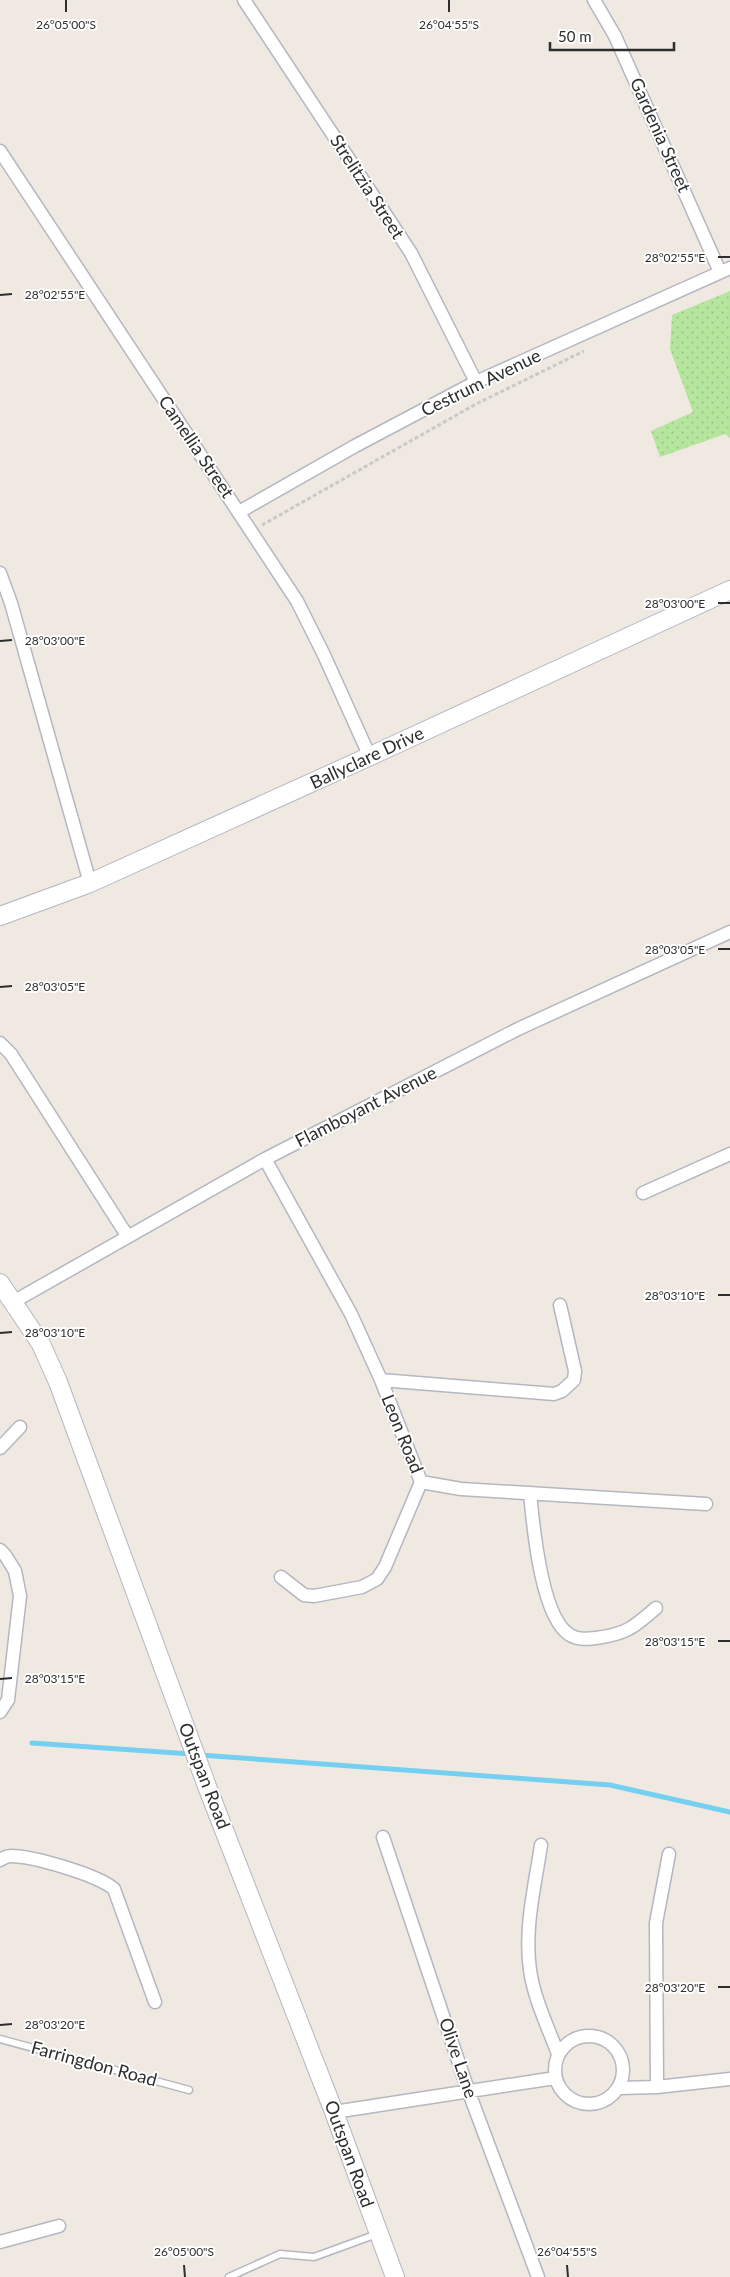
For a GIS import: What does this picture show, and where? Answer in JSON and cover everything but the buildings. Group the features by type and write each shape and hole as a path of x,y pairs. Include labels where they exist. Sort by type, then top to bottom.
{"street":[{"name":"Strelitzia Street","path":"244,0 411,253 476,382"},
{"name":"Gardenia Street","path":"594,0 615,36 725,270"},
{"name":"Camellia Street","path":"0,151 297,602 312,628 370,757"},
{"name":"Cestrum Avenue","path":"239,512 355,446 476,382 725,270"},
{"path":"0,573 12,604 90,883"},
{"name":"Ballyclare Drive","path":"0,916 90,883 370,757 730,590"},
{"name":"Flamboyant Avenue","path":"13,1302 265,1159 518,1029 730,932"},
{"path":"0,1043 11,1054 128,1237"},
{"path":"643,1193 730,1154"},
{"name":"Leon Road","path":"265,1159 351,1314 381,1380 421,1482 461,1489 706,1504"},
{"name":"Outspan Road","path":"0,1283 50,1362 208,1789 334,2112 394,2277"},
{"path":"381,1380 554,1394 562,1391 574,1380 575,1371 560,1305"},
{"path":"0,1448 20,1427"},
{"path":"281,1577 304,1594 314,1596 362,1588 377,1579 385,1567 421,1482"},
{"path":"530,1494 536,1552 557,1621 565,1631 571,1636 584,1639 618,1635 635,1626 656,1608"},
{"path":"0,1550 15,1571 20,1596 8,1700 0,1712"},
{"name":"Olive Lane","path":"383,1837 468,2090 538,2277"},
{"path":"541,1845 529,1925 528,1947 535,1993 558,2054"},
{"path":"657,2087 656,1923 670,1854"},
{"path":"0,1860 10,1856 45,1863 99,1879 114,1889 154,2002"},
{"path":"587,2035 598,2036 609,2042 617,2050 622,2061 623,2072 619,2088 607,2099 597,2103 586,2104 566,2096 559,2088 555,2078 554,2066 558,2054 565,2045 575,2038 587,2035"},
{"path":"334,2112 555,2078"},
{"path":"619,2088 657,2087 730,2079"},
{"path":"0,2242 60,2226"}],"lane":[{"name":"Farringdon Road","path":"0,2040 189,2090"},
{"path":"229,2277 280,2254 314,2257 378,2234"}],"path":[{"path":"266,532 262,524 476,404"}],"green space":[{"path":"730,291 730,438 725,434 660,457 651,431 693,412 670,349 672,315"}],"waterway":[{"path":"32,1743 191,1754"},
{"path":"200,1755 610,1785 730,1812"}]}
